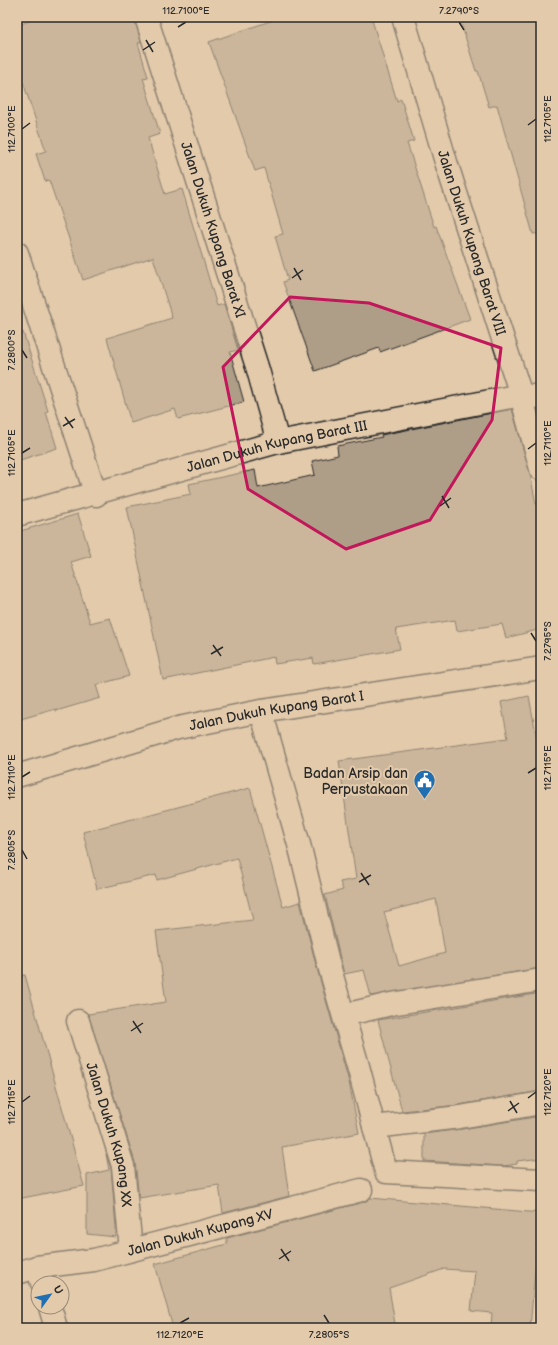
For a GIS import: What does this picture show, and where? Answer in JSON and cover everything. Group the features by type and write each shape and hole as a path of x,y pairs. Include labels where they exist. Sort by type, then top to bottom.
{"street":[{"name":"Jalan Dukuh Kupang Barat XI","path":"146,17 258,370 278,442"},
{"name":"Jalan Dukuh Kupang Barat VIII","path":"403,17 446,162 531,396 541,469"},
{"path":"17,254 96,495"},
{"name":"Jalan Dukuh Kupang Barat III","path":"17,515 96,495 278,442 531,396"},
{"name":"Jalan Dukuh Kupang Barat I","path":"17,776 178,728 261,711 541,668"},
{"path":"261,711 300,848 328,962 344,1015 386,1172 541,1180"},
{"path":"344,1015 391,1004 541,980"},
{"name":"Jalan Dukuh Kupang XX","path":"78,1021 123,1166 131,1250"},
{"path":"374,1127 460,1117 541,1103"},
{"name":"Jalan Dukuh Kupang XV","path":"32,1274 94,1260 361,1190"},
{"path":"52,1315 56,1328"}],"highlighted area":[{"path":"290,297 369,303 501,348 492,420 430,520 346,549 248,489 223,367"}],"building":[{"path":"42,17 134,17 141,42 138,43 148,77 143,78 160,134 148,138 165,194 182,189 217,306 224,304 238,350 230,352 244,402 178,419 175,409 131,423 107,338 172,318 153,257 83,280 49,180 45,181 36,154 46,151 17,64 17,25"},
{"path":"282,17 371,17 397,101 401,99 414,141 407,143 434,227 436,226 470,319 380,352 379,348 315,371 283,282 288,280 275,236 283,234 264,168 255,171 209,42"},
{"path":"459,17 541,17 541,233 533,234 497,105 489,107"},
{"path":"23,332 48,411 46,412 57,448 17,461 17,333"},
{"path":"512,409 530,474 536,504 541,502 541,629 506,638 502,624 457,631 455,620 396,629 400,649 314,664 313,658 275,664 274,657 163,680 127,507 191,494 189,484 255,470 258,488 315,475 312,461 338,455 337,446 382,437 381,435"},
{"path":"78,514 91,556 71,562 90,623 110,618 129,676 96,685 100,698 56,711 56,709 17,720 17,532"},
{"path":"529,696 541,761 541,913 536,913 541,942 541,968 371,996 364,970 344,974 325,895 343,890 340,882 356,879 339,761 508,738 501,702","holes":["436,899 445,953 399,966 384,912"]},
{"path":"250,788 283,907 300,902 349,1082 359,1133 282,1147 289,1196 223,1213 219,1185 139,1198 135,1162 88,1014 166,1002 156,931 253,920 237,858 157,880 156,875 97,889 83,832"},
{"path":"25,975 84,1186 17,1199 17,976"},
{"path":"541,993 541,1091 458,1105 402,1111 378,1020"},
{"path":"541,1116 541,1158 517,1161 517,1164 503,1166 424,1161 424,1134"},
{"path":"106,1154 111,1168 116,1237 87,1234 87,1175 109,1170"},
{"path":"370,1198 540,1213 530,1328 491,1328 492,1313 471,1311 475,1271 444,1269 389,1288 395,1324 366,1328 173,1328 155,1264 227,1244 227,1238 364,1202"}],"place":[{"name":"Badan Arsip dan Perpustakaan","path":"424,800"}]}
